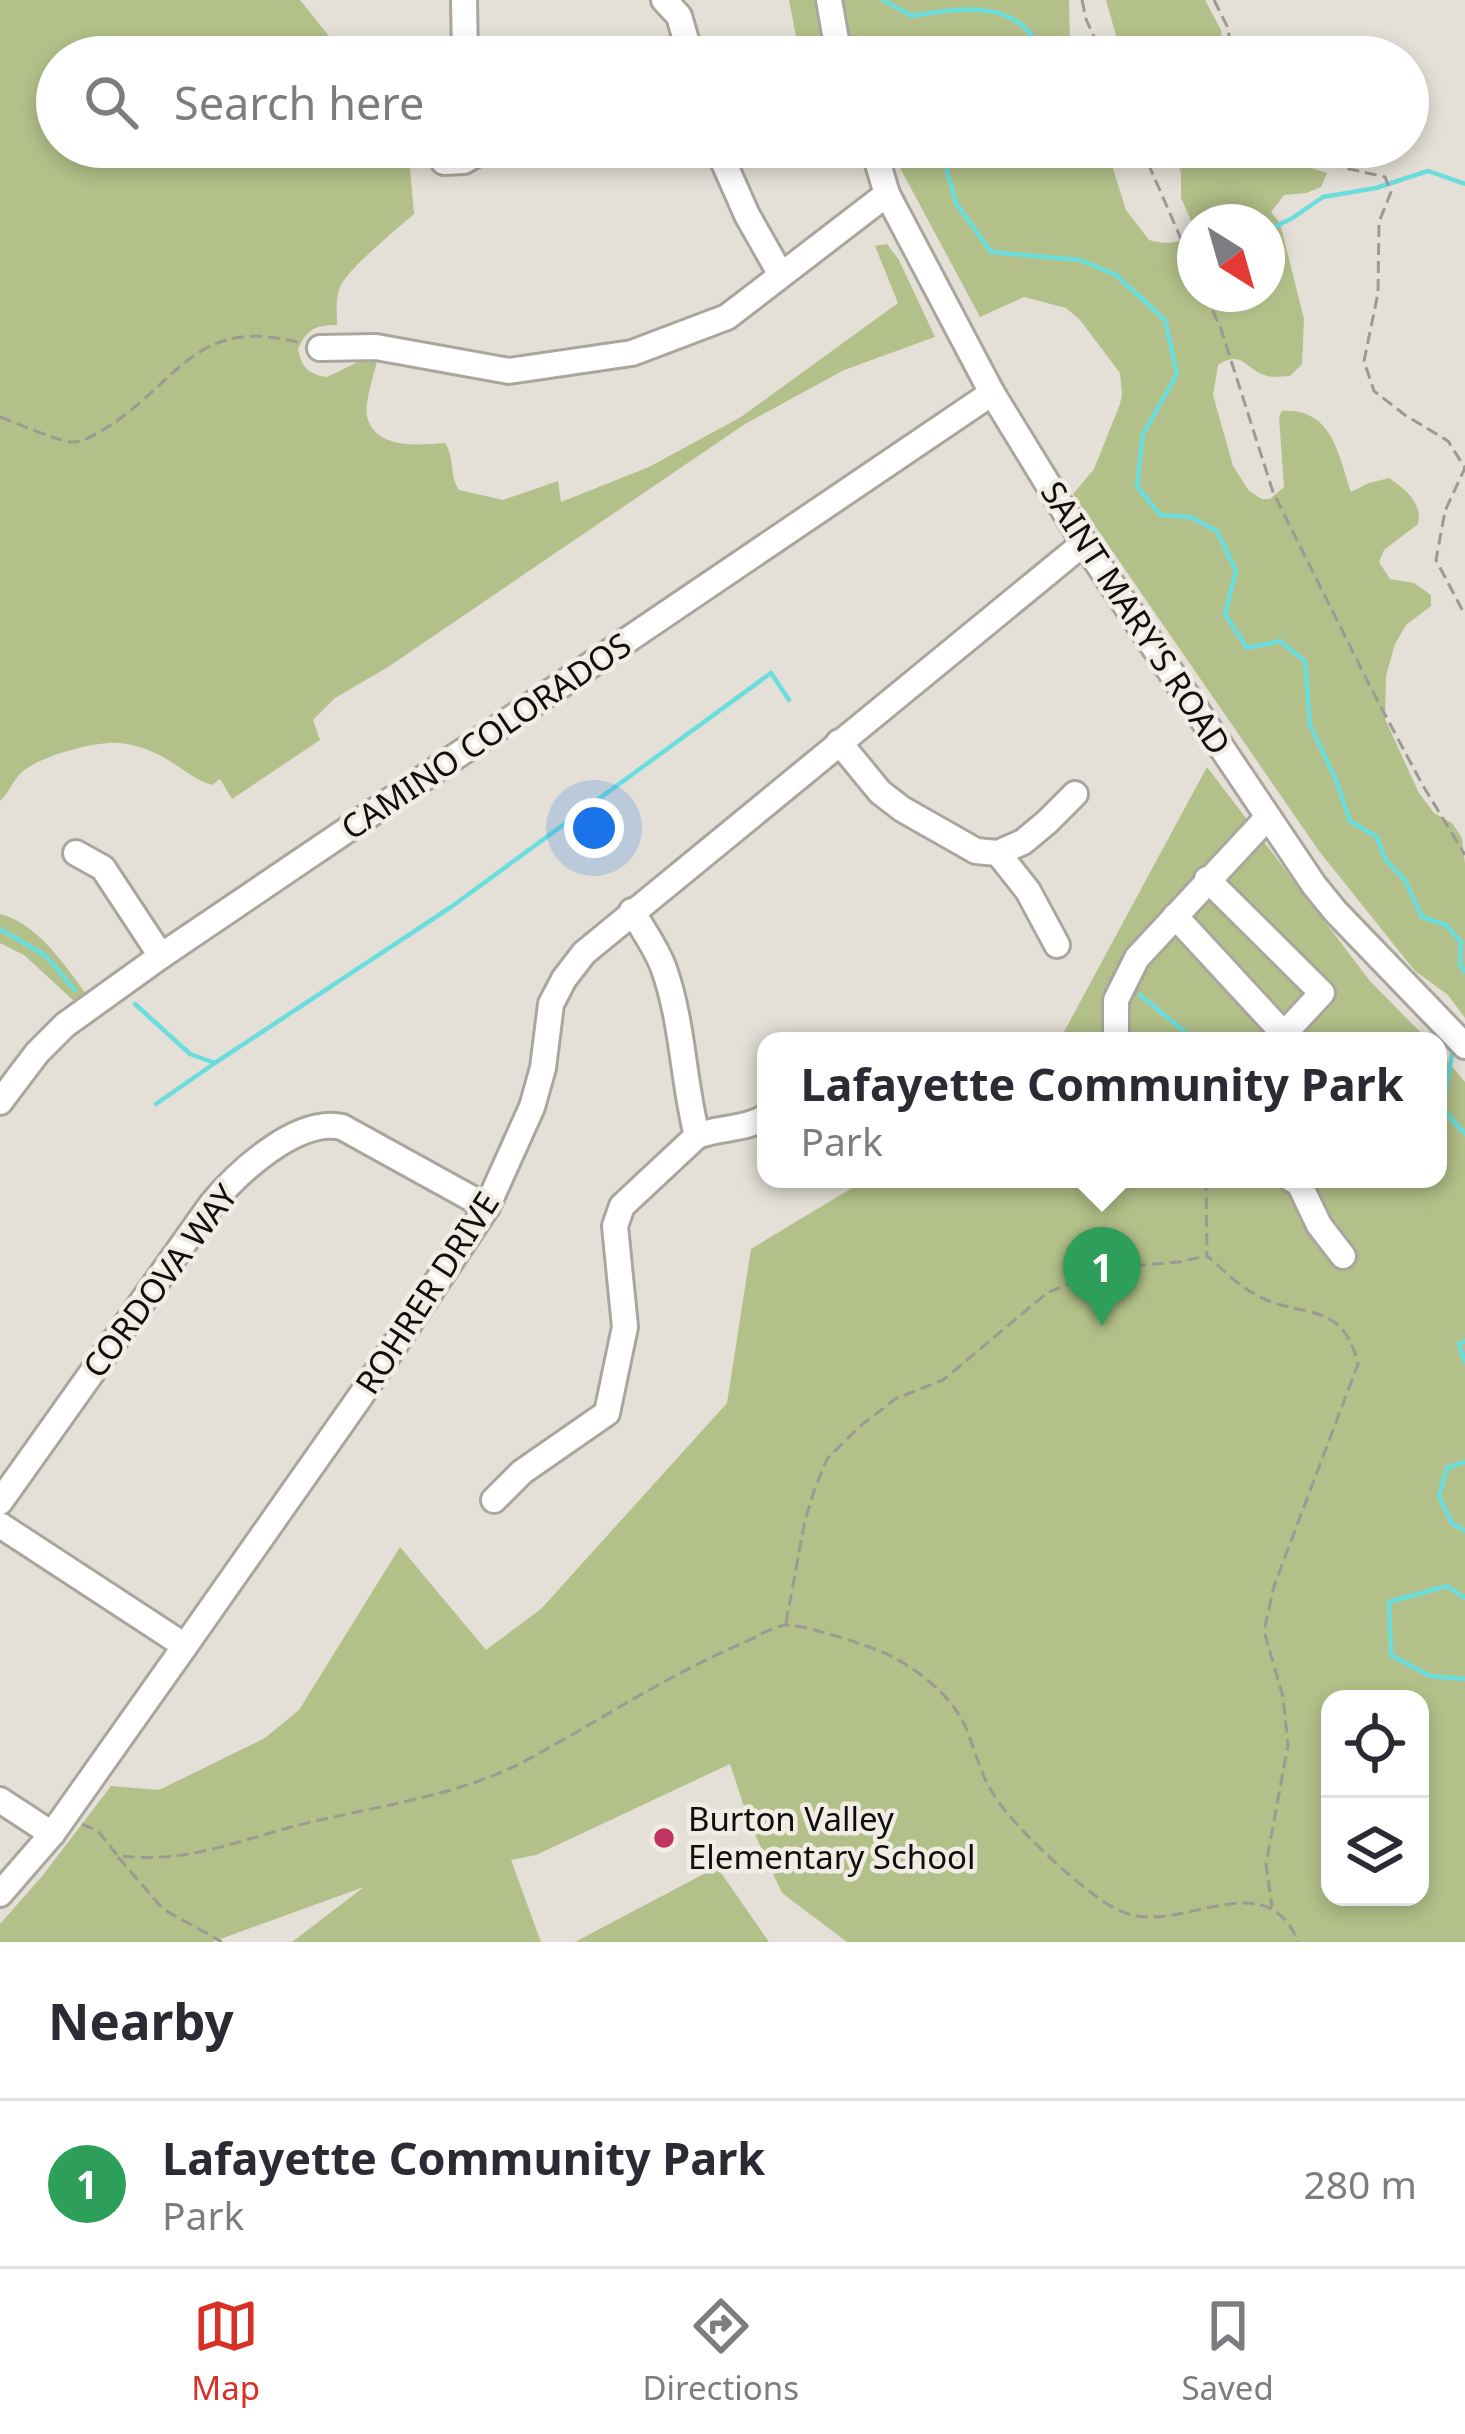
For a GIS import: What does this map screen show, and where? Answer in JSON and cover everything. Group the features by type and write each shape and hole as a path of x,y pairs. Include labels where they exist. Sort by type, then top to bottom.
{"street":[{"path":"464,0 465,36"},
{"path":"664,0 679,16 685,36"},
{"path":"829,0 835,36"},
{"path":"726,168 781,275"},
{"name":"SAINT MARY'S ROAD","path":"879,168 887,194 992,393 1084,543 1335,911 1465,1046"},
{"path":"320,348 376,347 509,371 632,353 727,317 887,194"},
{"name":"CAMINO COLORADOS","path":"0,1102 65,1025 161,956 992,393"},
{"name":"ROHRER DRIVE","path":"0,1894 52,1834 488,1207 532,1107 543,1068 551,1004 584,953 1084,543"},
{"path":"838,742 880,792 976,851 998,853 1023,842 1075,794"},
{"path":"1116,1032 1116,1000 1137,958 1268,817"},
{"path":"998,853 1028,891 1058,945"},
{"path":"76,854 103,868 161,956"},
{"path":"1207,880 1322,993 1286,1032"},
{"path":"632,911 663,965 697,1136"},
{"path":"1175,916 1282,1032"},
{"path":"494,1501 522,1472 608,1413 625,1327 615,1226 622,1206 697,1136 757,1122"},
{"name":"CORDOVA WAY","path":"0,1502 212,1205 268,1151 318,1126 342,1126 488,1207"},
{"path":"1301,1188 1319,1225 1343,1256"},
{"path":"0,1525 185,1646"},
{"path":"0,1799 52,1834"}],"path":[{"path":"1082,0 1093,36"},
{"path":"1214,0 1229,36"},
{"path":"1150,168 1177,230"},
{"path":"1346,168 1385,177 1391,192 1379,222 1378,293 1364,361 1374,391 1448,441 1465,468 1445,511 1436,560 1465,615"},
{"path":"1213,312 1273,492 1382,711 1465,855"},
{"path":"0,417 73,442 89,439 116,422 179,365 216,343 244,335 283,338 320,348"},
{"path":"1206,1188 1207,1256 1253,1294 1320,1314 1343,1328 1358,1364 1274,1586 1264,1631 1283,1697 1288,1745 1266,1864 1272,1907"},
{"path":"786,1625 815,1488 827,1459 858,1428 895,1400 943,1380 1047,1293 1104,1268 1207,1256"},
{"path":"117,1855 144,1860 194,1853 319,1820 392,1807 498,1775 678,1672 786,1625 856,1642 891,1656 931,1682 963,1722 991,1792 1006,1813 1117,1910 1168,1916 1247,1902 1272,1907 1285,1917 1298,1942"},
{"path":"78,1824 98,1831 163,1909 222,1942"}],"green space":[{"path":"0,0 300,0 329,36 36,36 36,168 410,168 414,214 346,277 338,294 337,325 313,330 298,349 307,369 327,377 378,357 367,403 372,427 399,443 445,443 459,490 503,500 558,481 561,502 649,467 741,417 898,303 875,246 887,244 899,260 935,337 844,370 745,424 388,667 335,698 313,720 320,740 232,799 220,779 212,785 151,751 109,743 30,766 0,801"},
{"path":"789,0 817,0 826,36 796,36"},
{"path":"841,0 1069,0 1070,36 849,36"},
{"path":"1106,0 1205,0 1221,36 1116,36"},
{"path":"900,168 1113,168 1126,210 1149,240 1177,241 1177,312 1285,312 1285,243 1304,319 1302,364 1290,376 1273,377 1239,360 1226,361 1218,365 1213,395 1233,466 1249,491 1262,499 1270,499 1284,487 1279,417 1282,411 1299,412 1312,417 1331,436 1351,492 1389,478 1418,509 1418,524 1384,550 1379,562 1390,579 1414,583 1431,595 1431,606 1406,625 1395,644 1386,676 1385,719 1419,793 1462,838 1465,1018 1448,995 1415,971 1319,851 1073,494 1094,469 1120,404 1120,373 1066,308 1024,297 980,317"},
{"path":"1179,168 1311,168 1327,173 1321,187 1284,195 1277,204 1184,204"},
{"path":"1207,767 1370,981 1420,1032 1064,1032"},
{"path":"0,914 38,936 86,994 75,1002 24,955 0,943"},
{"path":"1447,1061 1465,1082 1465,1942 847,1942 782,1893 749,1822 730,1764 536,1855 511,1860 541,1942 292,1942 364,1887 212,1942 0,1942 0,1924 111,1786 159,1790 265,1738 299,1710 400,1547 486,1650 541,1609 727,1403 751,1249 852,1188 1447,1188"},
{"path":"717,1867 769,1942 575,1942"}],"waterway":[{"path":"883,0 912,16 991,11 1007,16 1033,36"},
{"path":"946,168 956,203 991,252 1080,260 1116,275 1165,320 1177,374 1143,434 1137,486 1160,515 1190,517 1217,531 1236,571 1225,614 1247,648 1280,641 1305,661 1310,725 1350,821 1377,837 1385,859 1405,880 1422,917 1446,925 1461,942 1460,964 1465,972"},
{"path":"1285,222 1323,197 1376,188 1428,171 1465,184"},
{"path":"135,1004 190,1054 215,1063 451,907 771,673 789,700"},
{"path":"0,929 46,956 75,990"},
{"path":"1140,995 1185,1032"},
{"path":"1447,1082 1454,1045"},
{"path":"156,1104 215,1063"},
{"path":"1447,1114 1465,1134"},
{"path":"1465,1341 1459,1344 1465,1362"},
{"path":"1465,1462 1447,1468 1439,1496 1452,1523 1465,1531"},
{"path":"1465,1598 1447,1586 1389,1602 1391,1655 1430,1676 1465,1679"}],"place":[{"name":"Lafayette Community Park","path":"1102,1326"},
{"name":"Burton Valley Elementary School","path":"664,1838"}]}
